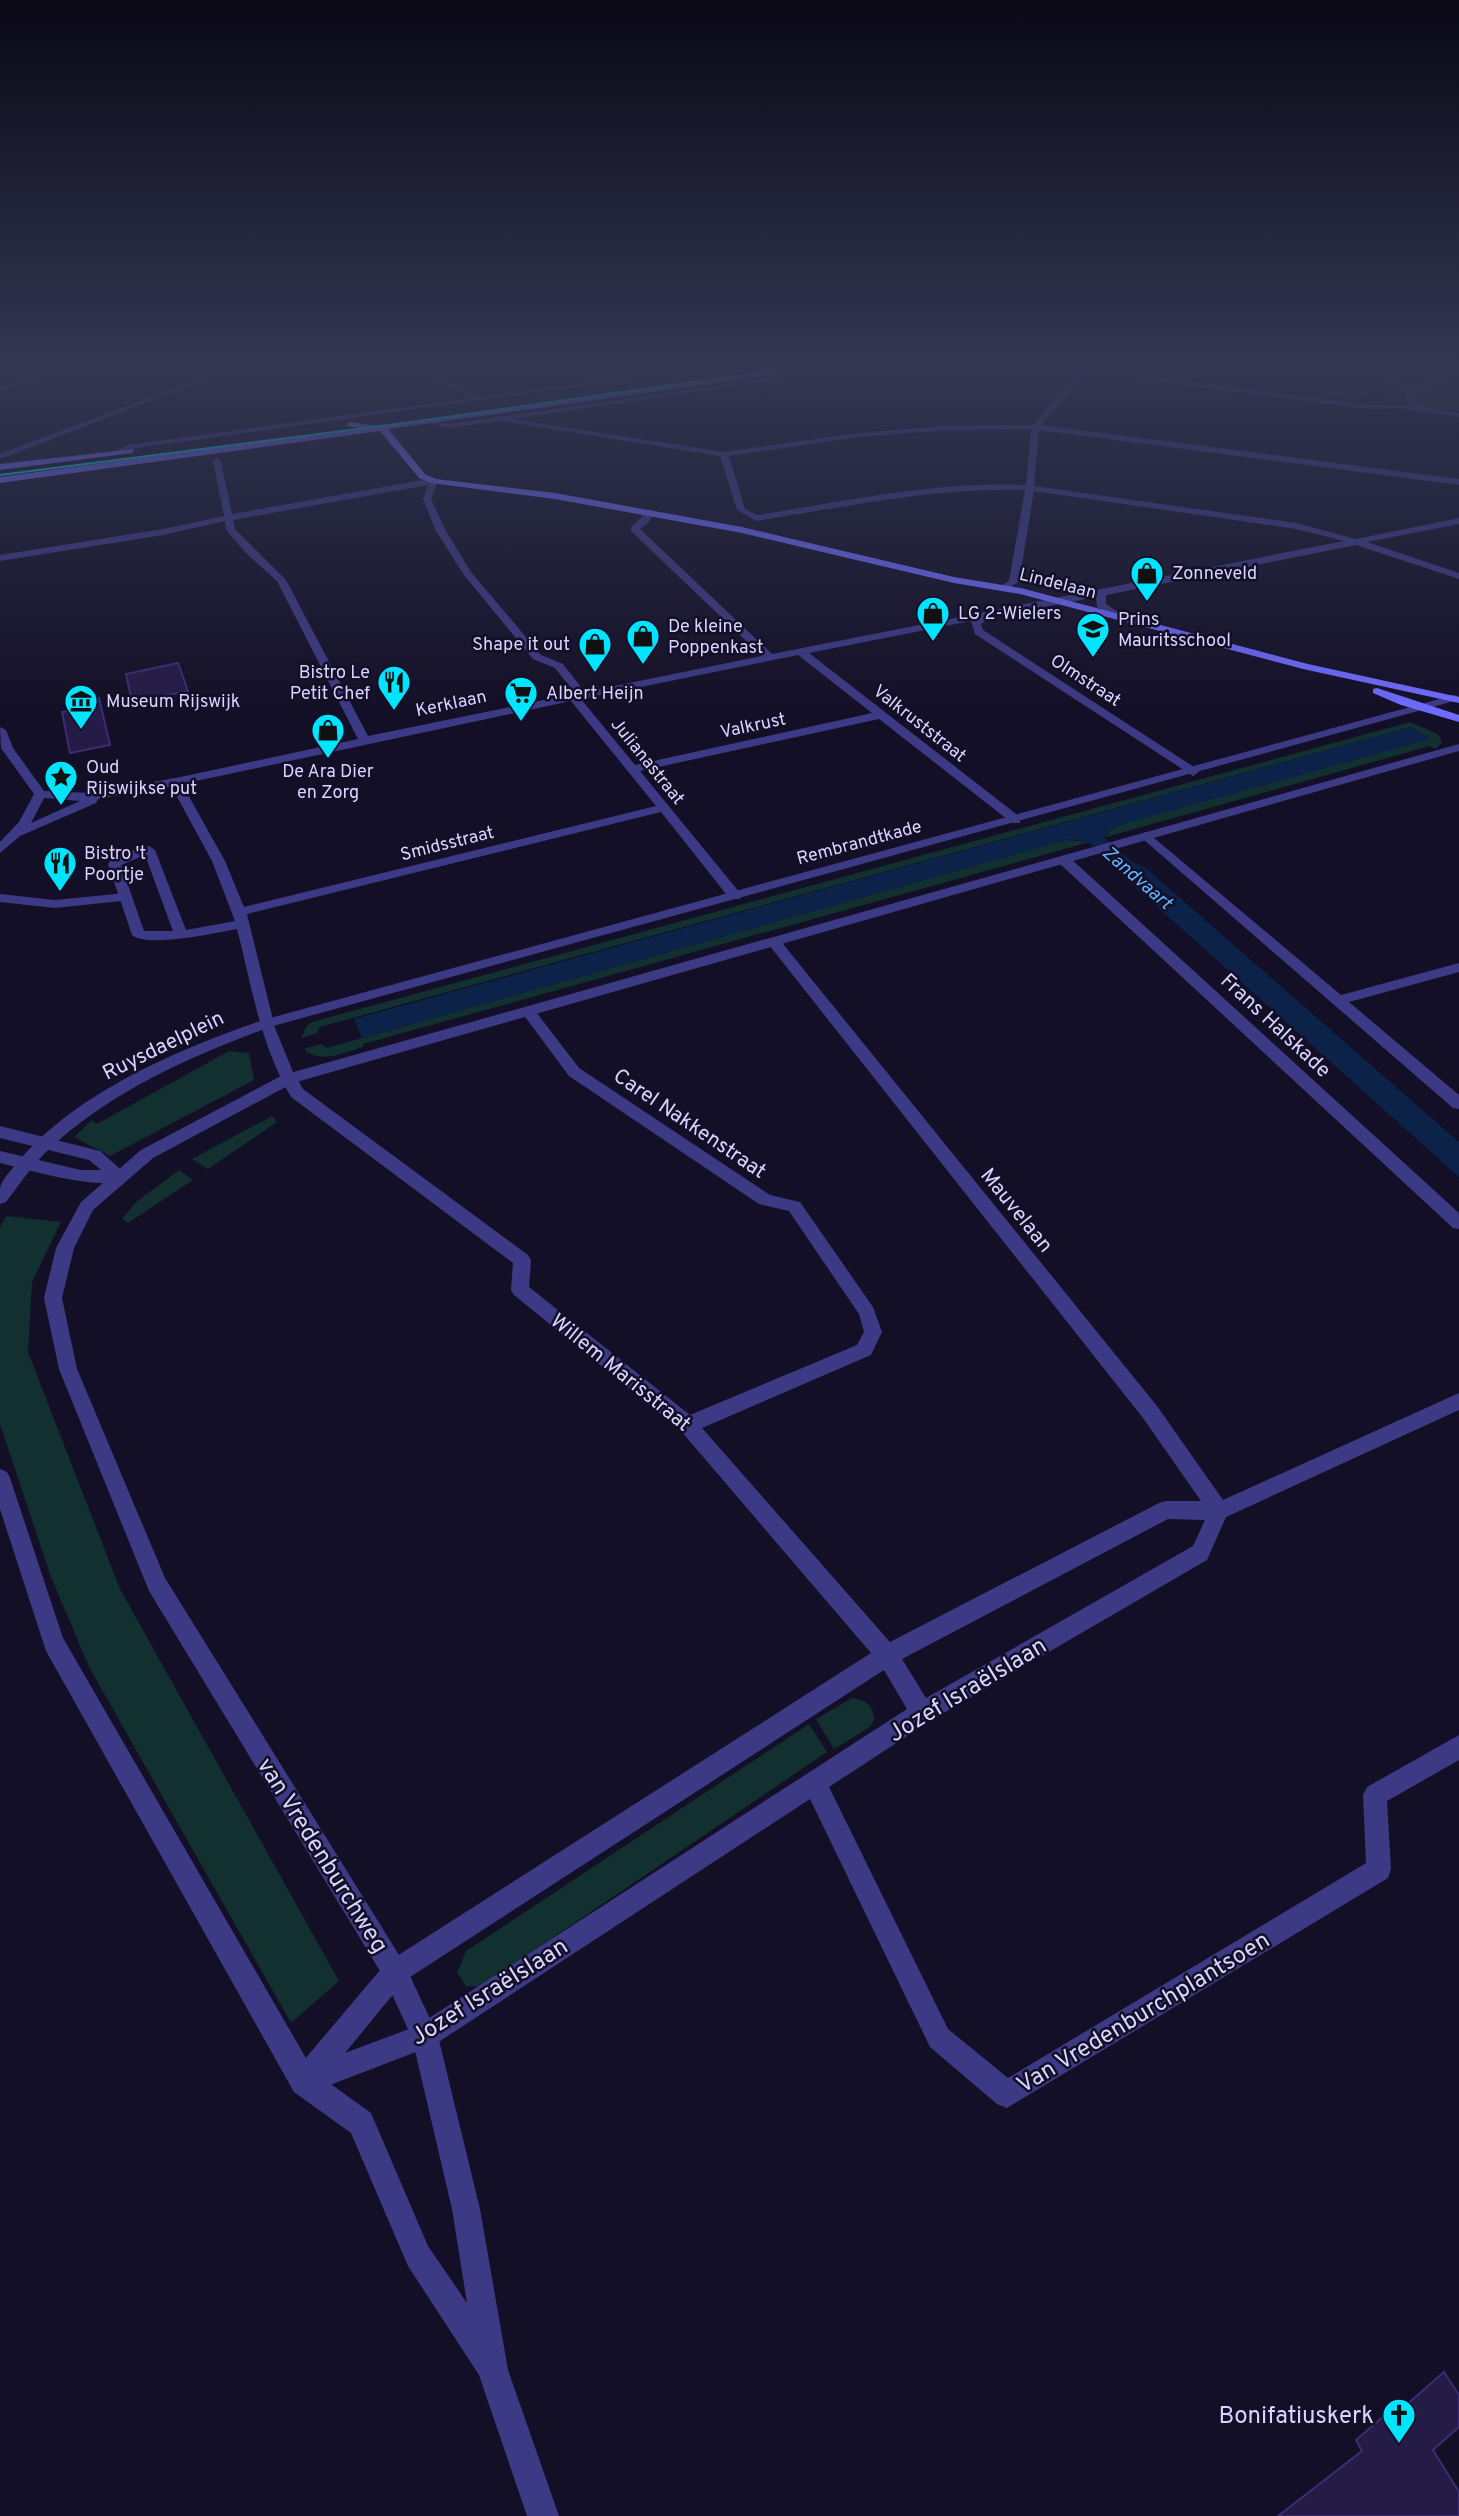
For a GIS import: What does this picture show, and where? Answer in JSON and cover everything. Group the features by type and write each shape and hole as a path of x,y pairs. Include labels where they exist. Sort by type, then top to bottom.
{"main road":[{"name":"Lindelaan","path":"433,481 555,496 742,530 954,580 1033,604 1109,622 1151,627"},
{"name":"Lindelaan","path":"954,580 1004,587 1307,667 1457,698"},
{"name":"Lindelaan","path":"1307,667 1459,719"}],"street":[{"path":"221,479 231,530 281,580 364,739"},
{"path":"732,479 741,510 756,518"},
{"path":"1004,587 1014,582 1018,568 1031,479"},
{"path":"1439,479 1459,482"},
{"path":"0,558 163,532 228,517 433,481"},
{"name":"Julianastraat","path":"433,481 427,499 441,531 467,573 537,657 559,666 576,687 573,696 735,896"},
{"path":"742,530 756,518 920,493 983,486 1030,488 1296,526 1357,542 1459,576"},
{"path":"650,512 646,520 634,529 769,657"},
{"name":"Kerklaan","path":"40,794 62,798 98,797 573,696 769,657 802,653 1033,604 1459,521"},
{"path":"1101,592 1101,604 1119,616"},
{"name":"Olmstraat","path":"988,615 975,624 979,632 1193,772"},
{"name":"Valkruststraat","path":"802,653 1016,820"},
{"name":"Rembrandtkade","path":"268,1023 1457,698"},
{"name":"Valkrust","path":"632,769 881,715"},
{"path":"0,730 3,749 40,794 18,833 0,849"},
{"path":"0,1157 81,1176 120,1175 148,1154 288,1079 1459,747"},
{"path":"175,782 220,867 240,918 268,1023 288,1079"},
{"name":"Kerklaan","path":"18,833 98,797"},
{"name":"Smidsstraat","path":"126,897 139,935 181,935 663,808"},
{"path":"1147,836 1459,1104"},
{"path":"0,898 55,904 126,897 114,864 119,859 149,850 181,935"},
{"name":"Frans Halskade","path":"1064,860 1459,1223"},
{"name":"Mauvelaan","path":"774,942 1150,1412 1219,1511"},
{"path":"1336,1001 1459,967"},
{"name":"Carel Nakkenstraat","path":"528,1011 574,1072 765,1200 794,1206 867,1311 873,1332 864,1350 688,1425"},
{"name":"Ruysdaelplein","path":"0,1198 47,1141 85,1110 215,1040 268,1023"},
{"name":"Willem Marisstraat","path":"288,1079 298,1093 522,1260 520,1290 688,1425 887,1655 922,1713"},
{"path":"0,1132 47,1141 94,1155 120,1175"},
{"name":"van Vredenburchweg","path":"120,1175 87,1206 65,1248 53,1298 68,1369 157,1584 395,1972 425,2036 466,2209 494,2370 543,2516"},
{"path":"304,2082 395,1972 887,1655 1166,1510 1219,1511 1459,1401"},
{"name":"van Vredenburchweg","path":"0,1478 54,1643 304,2082 319,2095 345,2108 361,2123 418,2256 494,2370"},
{"name":"Jozef Israëlslaan","path":"304,2082 425,2036 922,1713 1200,1553 1219,1511"},
{"name":"Van Vredenburchplantsoen","path":"815,1783 939,2038 1007,2094 1379,1869 1375,1796 1459,1747"}],"green space":[{"path":"1410,722 1438,734 1442,743 1435,749 1430,746 1106,837 1116,826 1411,727 320,1027 317,1033 301,1038 312,1022"},
{"path":"1066,840 1090,842 363,1044 363,1047 340,1054 317,1056 304,1049 321,1044 327,1048"},
{"path":"229,1051 249,1053 254,1080 110,1156 74,1137 92,1120 97,1124"},
{"path":"272,1116 277,1122 208,1169 192,1159"},
{"path":"179,1170 193,1180 128,1223 122,1219 136,1202"},
{"path":"6,1216 61,1222 32,1282 28,1352 120,1589 339,1981 291,2023 89,1667 51,1577 0,1424 0,1227"},
{"path":"852,1698 867,1703 875,1718 870,1727 834,1749 816,1719"},
{"path":"809,1724 827,1752 480,1987 466,1986 457,1973 466,1951"}],"water":[{"name":"Zandvaart","path":"1411,727 1431,739 1116,826 1105,838 1132,862 1147,869 1459,1142 1459,1177 1124,877 1100,850 1076,840 1066,840 362,1038 354,1019"}],"building":[{"path":"178,663 188,691 132,702 126,674"},
{"path":"99,698 110,745 70,753 62,712 74,710 72,703"},
{"name":"Bonifatiuskerk","path":"1444,2372 1459,2395 1459,2427 1433,2450 1459,2492 1459,2516 1278,2516 1362,2451 1356,2440 1385,2415 1389,2420"}],"place":[{"name":"Zonneveld","path":"1147,603"},
{"name":"LG 2-Wielers","path":"933,643"},
{"name":"Prins Mauritsschool","path":"1093,659"},
{"name":"De kleine Poppenkast","path":"643,666"},
{"name":"Shape it out","path":"595,674"},
{"name":"Bistro Le Petit Chef","path":"394,712"},
{"name":"Albert Heijn","path":"521,723"},
{"name":"Museum Rijswijk","path":"81,731"},
{"name":"De Ara Dier en Zorg","path":"328,760"},
{"name":"Oud Rijswijkse put","path":"61,807"},
{"name":"Bistro 't Poortje","path":"60,893"},
{"name":"Bonifatiuskerk","path":"1399,2445"}]}
